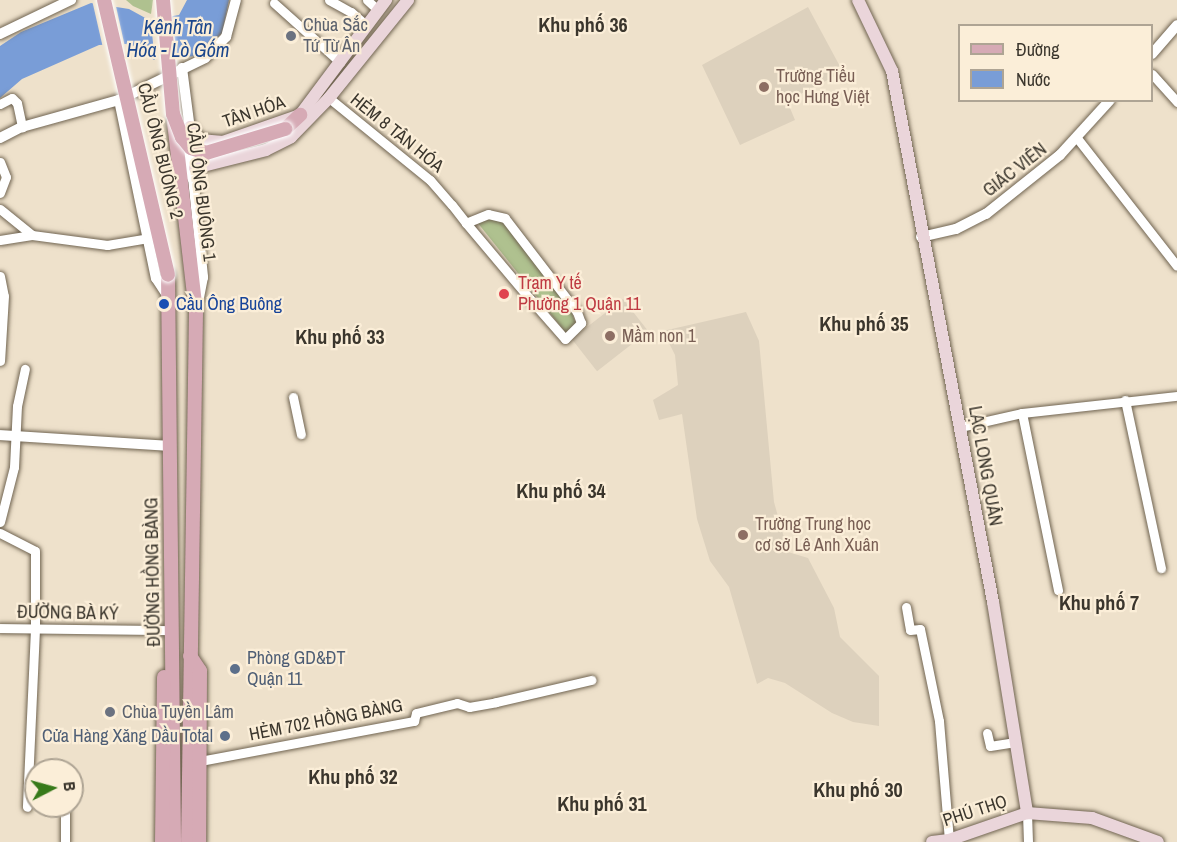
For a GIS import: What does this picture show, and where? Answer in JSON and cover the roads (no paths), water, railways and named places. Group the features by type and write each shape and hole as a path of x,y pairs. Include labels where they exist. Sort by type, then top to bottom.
{"main road":[{"name":"CẦU ÔNG BUÔNG 2","path":"104,0 168,275"},
{"name":"CẦU ÔNG BUÔNG 1","path":"163,0 183,119 194,281"},
{"name":"TÂN HÓA","path":"194,173 280,142 304,125 329,98 408,0"},
{"name":"LẠC LONG QUÂN","path":"858,0 892,71 921,237 960,427 1028,813"},
{"name":"TÂN HÓA","path":"183,119 200,140 223,142 300,115 382,5"},
{"path":"183,119 182,137 191,148 206,153 285,129 300,115"},
{"name":"ĐƯỜNG HỒNG BÀNG","path":"162,842 164,669 172,656 168,275"},
{"name":"ĐƯỜNG HỒNG BÀNG","path":"194,281 196,312 190,656 200,671 199,842"},
{"path":"172,656 174,842"},
{"path":"188,842 190,656"},
{"path":"1028,813 1092,818 1158,842"},
{"name":"PHÚ THỌ","path":"932,842 949,841 1028,813"}],"street":[{"path":"0,34 70,0"},
{"path":"0,138 22,127 118,100 217,48 233,20 236,0"},
{"path":"329,0 351,12 367,26"},
{"path":"367,0 382,5"},
{"path":"274,3 340,62"},
{"path":"1153,53 1177,25"},
{"name":"ĐƯỜNG HỒNG BÀNG","path":"182,68 183,119 194,173 203,277 196,312"},
{"path":"1153,75 1177,102"},
{"path":"0,104 12,98 17,103 22,127"},
{"name":"HẺM 8 TÂN HÓA","path":"329,98 375,139 430,180 466,223 566,339 581,323 577,312 505,218 488,214 466,223"},
{"name":"ĐƯỜNG HỒNG BÀNG","path":"118,100 156,278 169,298"},
{"name":"GIÁC VIÊN","path":"921,237 956,229 978,219 1039,174 1077,138 1108,102"},
{"path":"1077,138 1177,266"},
{"path":"0,162 6,177 0,194"},
{"path":"0,209 32,235"},
{"path":"0,240 32,235 107,245 149,238"},
{"path":"0,276 4,296 0,361"},
{"path":"0,522 14,467 14,439 25,369"},
{"path":"960,427 1022,413 1177,396"},
{"path":"293,397 301,434"},
{"path":"1125,400 1161,568"},
{"path":"1022,413 1058,590"},
{"path":"0,435 14,439 31,437 170,446"},
{"path":"0,532 35,551 35,629 29,758"},
{"path":"906,607 910,630 920,629 939,721 949,841"},
{"name":"ĐƯỜNG BÀ KÝ","path":"0,628 172,630"},
{"name":"HẺM 702 HỒNG BÀNG","path":"200,761 414,721 416,713 457,703 469,707 591,680"},
{"path":"987,734 990,746 1014,742"},
{"path":"1028,813 1028,842"},
{"path":"65,818 65,842"}],"water":[{"name":"Kênh Tân Hóa - Lò Gốm","path":"187,0 229,0 222,33 196,56 154,60 139,47 126,44 99,45 22,79 0,98 0,46 21,32 91,3 129,9 149,20 179,15"}],"place":[{"name":"Chùa Sắc Tứ Từ Ân","path":"291,36"},
{"name":"Trường Tiểu học Hưng Việt","path":"764,87"},
{"name":"Trạm Y tế Phường 1 Quận 11","path":"504,294"},
{"name":"Cầu Ông Buông","path":"164,304"},
{"name":"Mầm non 1","path":"610,336"},
{"name":"Trường Trung học cơ sở Lê Anh Xuân","path":"743,535"},
{"name":"Phòng GD&ĐT Quận 11","path":"235,669"},
{"name":"Chùa Tuyền Lâm","path":"110,712"},
{"name":"Cửa Hàng Xăng Dầu Total","path":"225,736"}],"district":[{"name":"Khu phố 36","path":"583,24"},
{"name":"Khu phố 35","path":"864,323"},
{"name":"Khu phố 33","path":"340,336"},
{"name":"Khu phố 34","path":"561,490"},
{"name":"Khu phố 7","path":"1099,602"},
{"name":"Khu phố 32","path":"353,776"},
{"name":"Khu phố 30","path":"858,789"},
{"name":"Khu phố 31","path":"602,803"}]}
